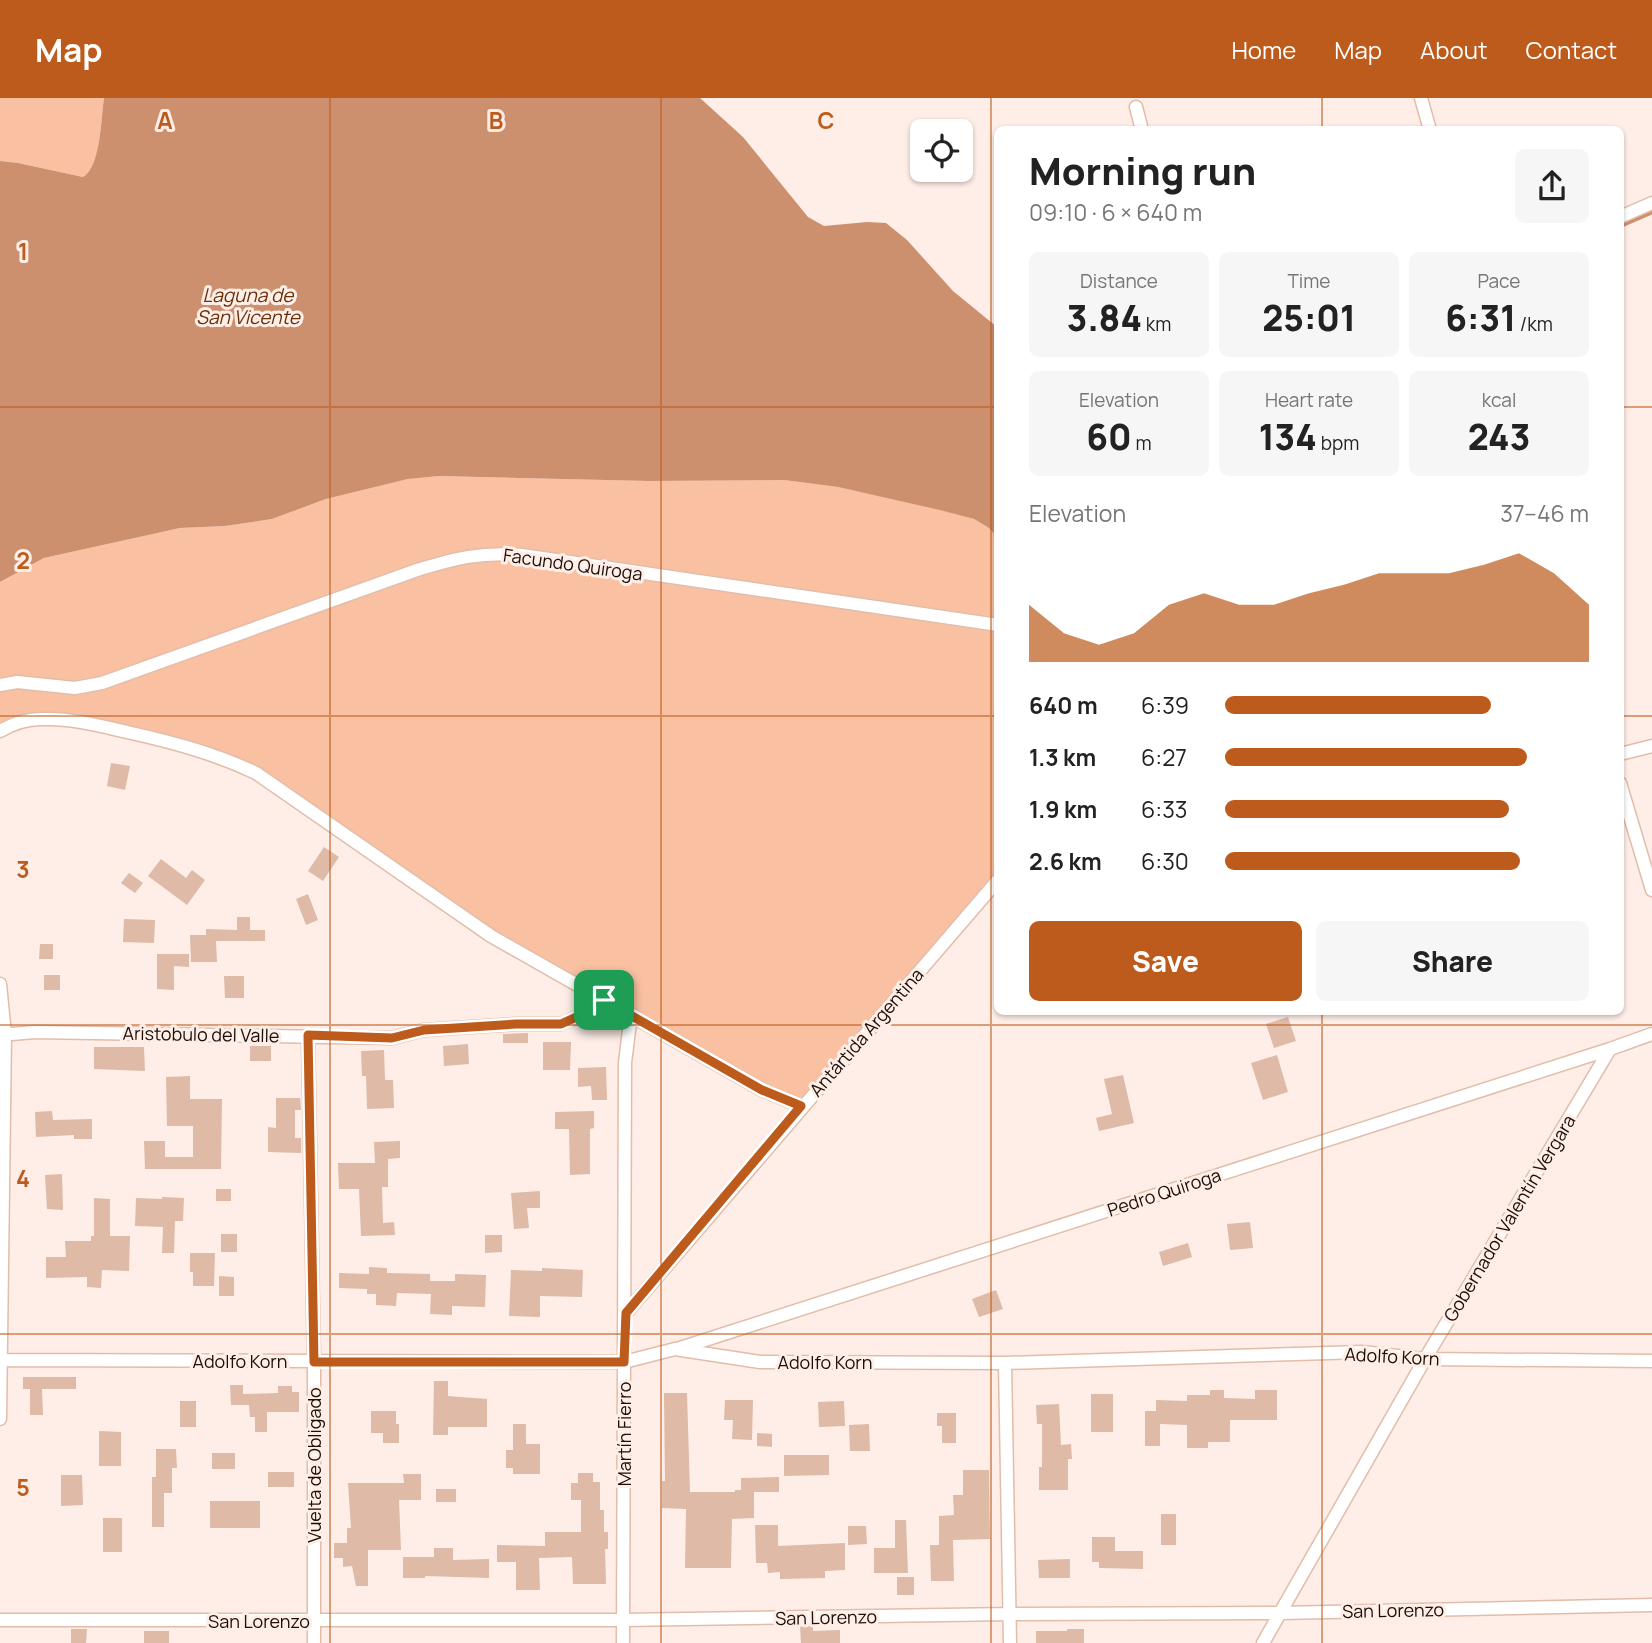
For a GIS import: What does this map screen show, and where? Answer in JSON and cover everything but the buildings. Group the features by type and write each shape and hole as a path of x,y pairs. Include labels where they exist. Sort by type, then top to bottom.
{"street":[{"path":"1421,98 1429,126"},
{"path":"1136,107 1141,126"},
{"path":"1624,215 1652,203"},
{"name":"Facundo Quiroga","path":"0,685 17,682 75,688 102,683 417,570 460,557 490,553 535,557 994,624"},
{"path":"0,731 13,724 38,719 77,721 181,744 222,757 256,773 491,936 762,1090 801,1106"},
{"path":"1624,753 1652,746"},
{"path":"1624,796 1652,890"},
{"name":"Antártida Argentina","path":"626,1313 801,1106 994,885"},
{"path":"0,984 0,1419"},
{"name":"Aristobulo del Valle","path":"2,1034 35,1032 392,1038 424,1030 561,1024 592,1010 604,1000"},
{"name":"Martín Fierro","path":"623,1643 625,1063 631,1014"},
{"name":"Pedro Quiroga","path":"675,1349 1652,1034"},
{"name":"Vuelta de Obligado","path":"308,1035 314,1362 314,1643"},
{"name":"Gobernador Valentín Vergara","path":"1263,1643 1425,1359 1610,1049"},
{"name":"Adolfo Korn","path":"1,1360 624,1362 675,1349 760,1362 1005,1363 1362,1352 1425,1359 1652,1361"},
{"path":"1005,1363 1010,1643"},
{"name":"San Lorenzo","path":"0,1620 623,1620 1281,1613 1652,1605"}],"shaded area":[{"path":"0,98 104,98 97,153 89,172 83,177 0,161"},
{"path":"439,476 649,481 784,480 838,487 940,509 974,519 994,534 994,877 801,1106 565,979 222,757 38,719 0,731 0,582 44,558 180,528 225,526 272,519 326,499 408,479"}],"water":[{"name":"Laguna de San Vicente","path":"104,98 700,98 743,137 808,217 824,226 886,223 907,240 953,291 994,325 994,534 974,519 940,510 838,487 784,480 649,481 439,476 408,479 326,499 272,519 225,526 180,528 44,558 0,582 0,161 83,177 89,172 97,153"}],"waterway":[{"path":"1624,224 1652,212"}],"route":[{"path":"604,1000 762,1090 801,1106 626,1313 624,1362 314,1362 308,1035 392,1038 424,1030 561,1024 576,1019 604,1000"}]}
